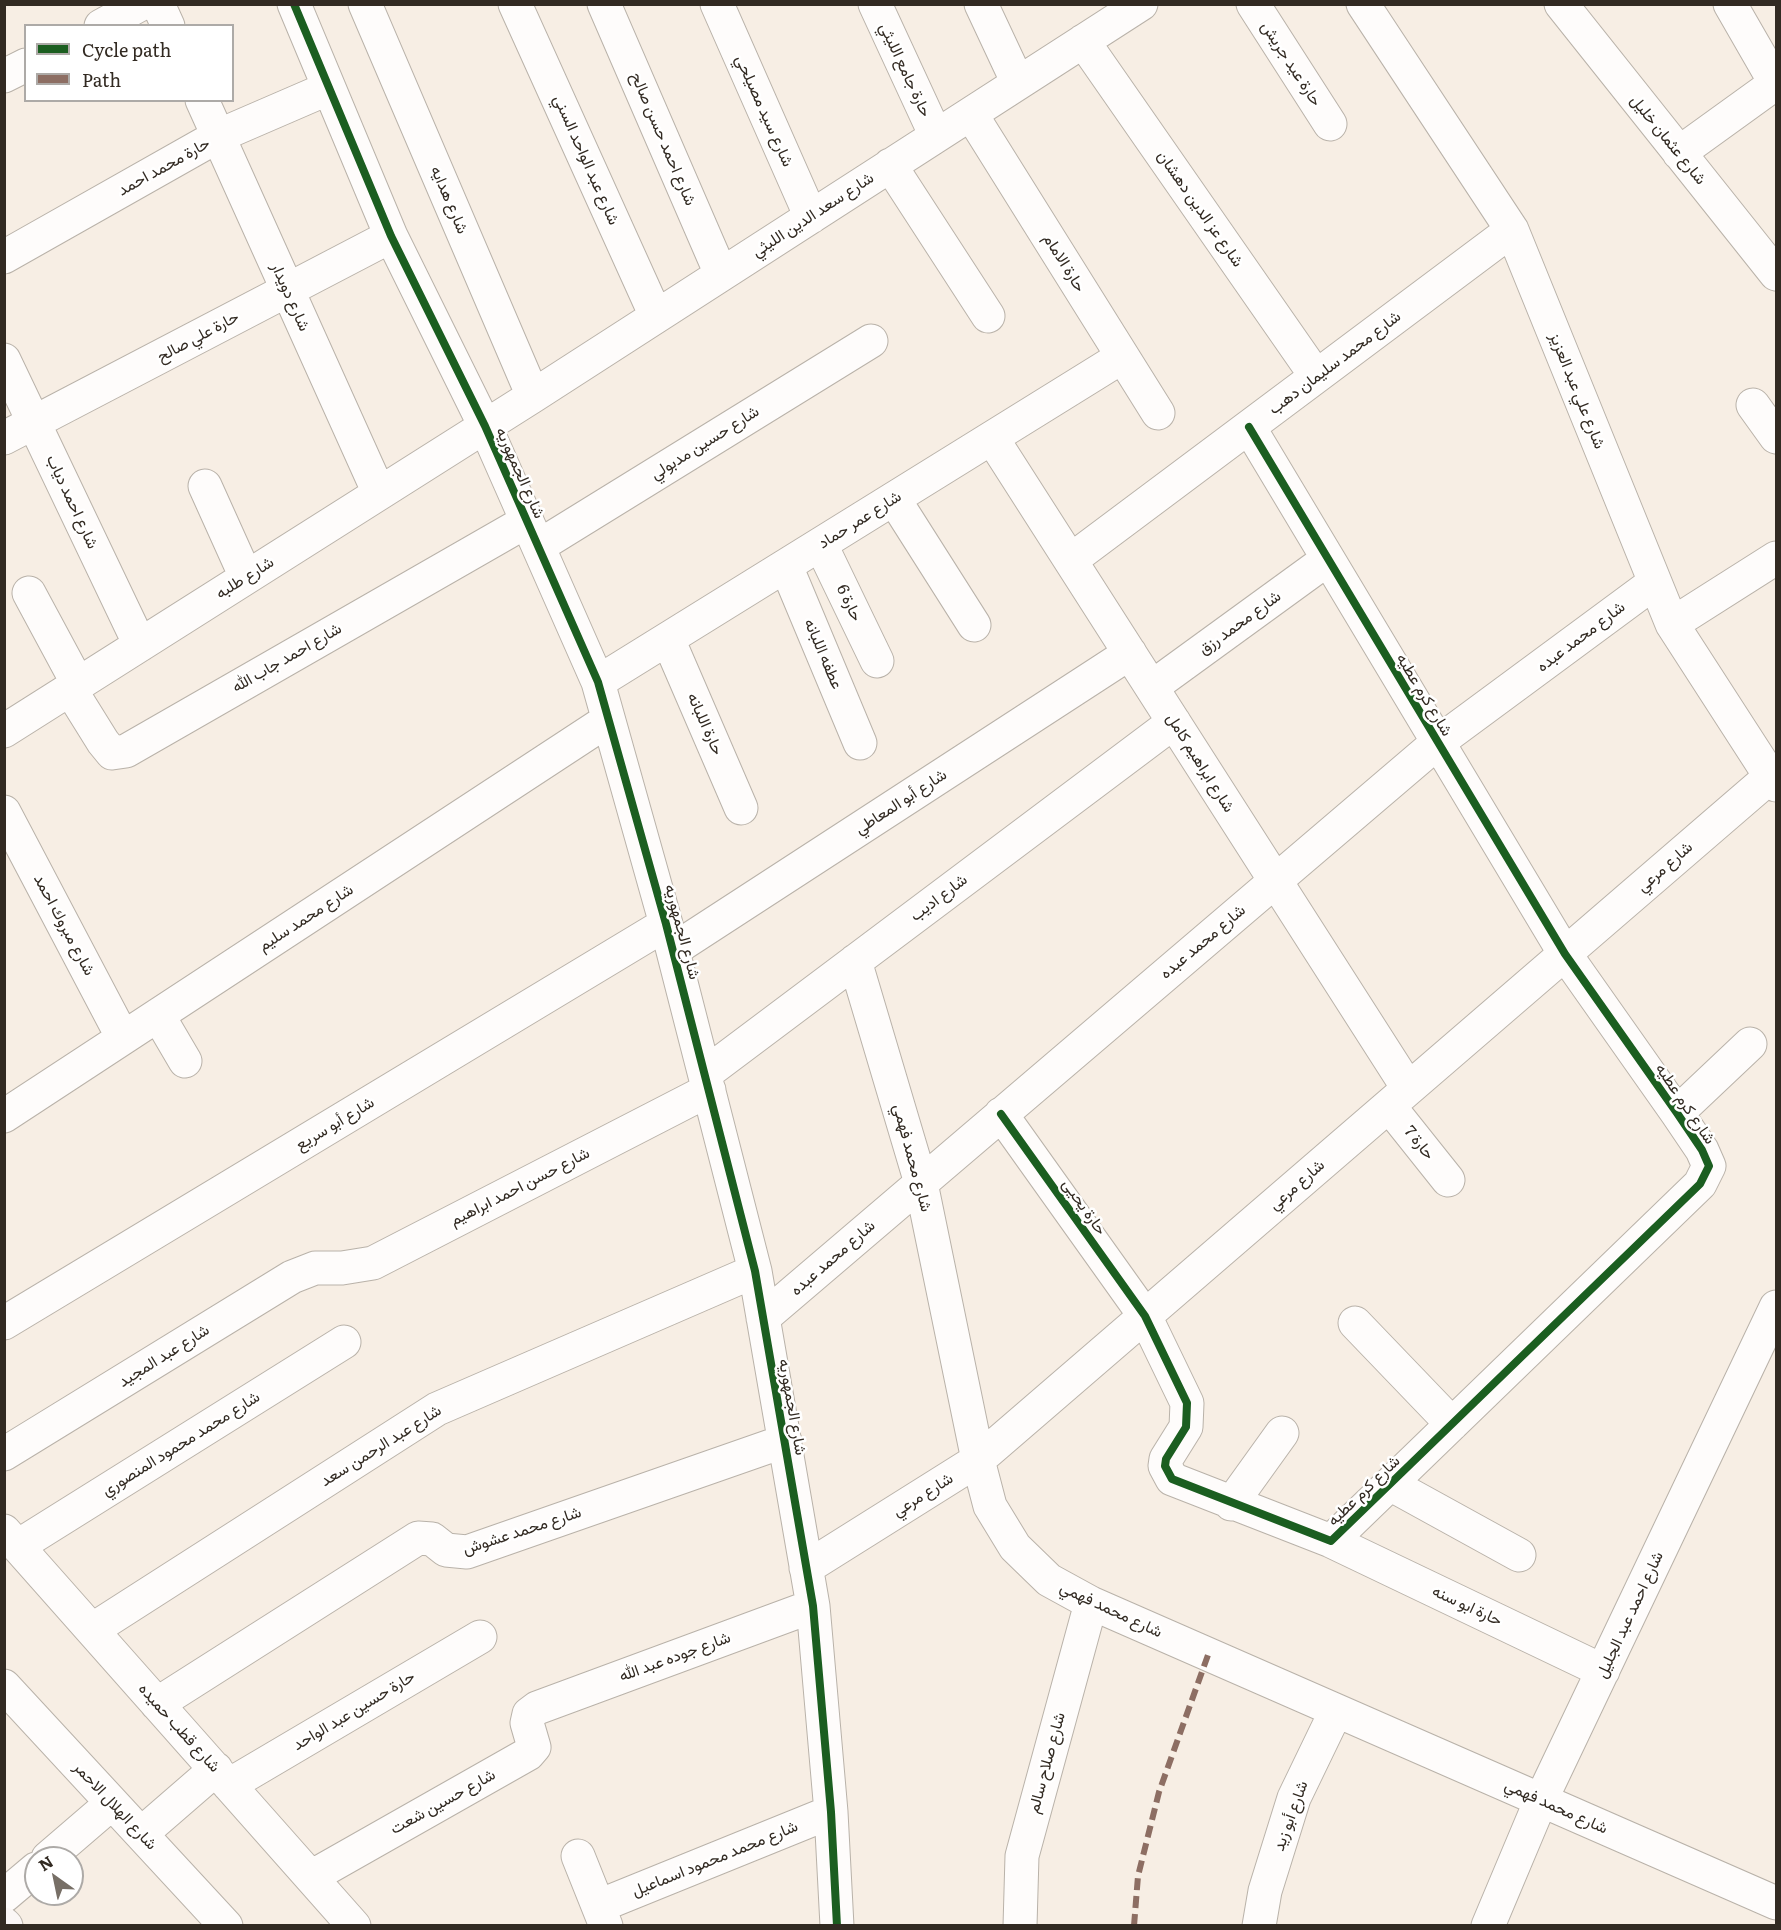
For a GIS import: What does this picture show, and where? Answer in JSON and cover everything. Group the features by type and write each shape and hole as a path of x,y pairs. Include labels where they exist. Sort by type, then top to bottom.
{"street":[{"path":"105,24 141,4"},
{"path":"158,4 167,24"},
{"name":"شارع الجمهوريه","path":"294,4 391,237 485,426 598,682 670,937 755,1271 813,1606 831,1812 837,1926"},
{"name":"شارع هدايه","path":"365,4 533,396"},
{"name":"شارع عبد الواحد السني","path":"515,4 656,316"},
{"name":"شارع احمد حسن صالح","path":"604,4 721,274"},
{"name":"شارع سيد مصيلحي","path":"717,4 811,217"},
{"name":"حارة جامع الليثي","path":"874,4 936,136"},
{"path":"981,4 1018,83"},
{"name":"شارع سعد الدين الليثي","path":"485,426 1140,4"},
{"name":"حارة عيد جريش","path":"1253,4 1330,124"},
{"name":"شارع علي عبد العزيز","path":"1363,4 1512,230 1672,624 1773,781"},
{"name":"شارع عثمان خليل","path":"1561,4 1776,274"},
{"path":"1679,153 1776,83 1730,4"},
{"name":"شارع عز الدين دهشان","path":"1083,41 1316,376"},
{"path":"4,76 24,66"},
{"name":"حارة محمد احمد","path":"4,256 218,136 328,88"},
{"name":"شارع دويدار","path":"203,102 379,493"},
{"name":"حارة الامام","path":"971,114 1158,413"},
{"path":"890,165 988,316"},
{"name":"شارع محمد سليمان دهب","path":"1071,560 1512,230"},
{"name":"حارة علي صالح","path":"4,438 391,237"},
{"name":"شارع حسين مدبولي","path":"533,533 871,340"},
{"name":"شارع عمر حماد","path":"598,682 1122,357"},
{"name":"شارع احمد دياب","path":"4,360 140,645"},
{"path":"1754,405 1776,437"},
{"name":"شارع طلبه","path":"4,731 485,426"},
{"name":"شارع كرم عطيه","path":"1145,1316 1187,1403 1186,1427 1166,1459 1167,1473 1178,1484 1331,1541 1700,1184 1709,1166 1702,1150 1677,1113 1564,954 1249,427"},
{"name":"شارع ابراهيم كامل","path":"992,438 1275,881 1399,1097"},
{"path":"205,486 246,577"},
{"path":"894,499 974,625"},
{"name":"شارع احمد جاب الله","path":"74,687 112,753 126,751 533,533"},
{"name":"حارة 6","path":"821,544 877,661"},
{"path":"1672,624 1776,558"},
{"name":"شارع محمد رزق","path":"1152,687 1328,559"},
{"name":"عطفه اللبانه","path":"786,566 860,743"},
{"name":"شارع محمد عبده","path":"763,1318 1437,743 1655,582"},
{"path":"29,593 74,687"},
{"name":"حارة اللبانه","path":"668,639 741,808"},
{"name":"شارع أبو المعاطي","path":"670,937 1130,653"},
{"name":"شارع محمد سليم","path":"4,1116 608,720"},
{"name":"شارع اديب","path":"707,1082 855,962 1174,722"},
{"name":"شارع مرعي","path":"806,1568 978,1460 1564,954 1773,781"},
{"name":"شارع مبروك احمد","path":"4,812 123,1038"},
{"name":"شارع أبو سريع","path":"4,1323 670,937"},
{"name":"شارع محمد فهمي","path":"855,962 921,1183 978,1460 990,1506 1015,1547 1048,1580 1090,1603 1776,1903"},
{"path":"158,1015 185,1061"},
{"path":"1677,1113 1750,1044"},
{"name":"شارع حسن احمد ابراهيم","path":"327,1268 373,1263 707,1082"},
{"name":"حارة 7","path":"1399,1097 1448,1180"},
{"name":"حارة يحيى","path":"1001,1114 1145,1316"},
{"name":"شارع عبد المجيد","path":"4,1454 292,1277 315,1268 327,1268"},
{"name":"شارع عبد الرحمن سعد","path":"92,1630 437,1409 755,1271"},
{"name":"شارع احمد عبد الجليل","path":"1488,1926 1542,1800 1776,1307"},
{"path":"1355,1323 1452,1424"},
{"name":"شارع محمد محمود المنصوري","path":"11,1539 344,1342"},
{"path":"1231,1504 1282,1433"},
{"name":"شارع محمد عشوش","path":"157,1704 418,1538 432,1539 446,1550 467,1552 784,1441"},
{"path":"1390,1484 1519,1556"},
{"name":"شارع قطب حميده","path":"11,1539 354,1926"},
{"name":"حارة ابو سنه","path":"1331,1541 1603,1671"},
{"name":"شارع صلاح سالم","path":"1020,1926 1022,1856 1090,1603"},
{"name":"شارع جوده عبد الله","path":"537,1708 813,1606"},
{"name":"حارة حسين عبد الواحد","path":"141,1834 222,1777 480,1637"},
{"name":"شارع الهلال الاحمر","path":"4,1686 226,1926"},
{"name":"شارع حسين شعت","path":"311,1877 528,1754 534,1747 527,1723 529,1714 537,1708"},
{"name":"شارع أبو زيد","path":"1259,1926 1265,1891 1294,1798 1336,1711"},
{"path":"62,1846 112,1803"},
{"name":"شارع محمد محمود اسماعيل","path":"602,1916 831,1812"},
{"path":"579,1856 602,1916"},
{"path":"4,1896 24,1879"}],"marked path":[{"path":"1134,1926 1138,1876 1159,1792 1208,1655"}],"cycle path":[{"path":"294,4 391,236 485,426 598,682 666,924 755,1271 813,1606 831,1812 837,1926"},
{"path":"1001,1114 1145,1316 1187,1403 1186,1427 1166,1459 1165,1466 1172,1479 1331,1541 1700,1184 1709,1166 1702,1150 1677,1113 1565,954 1249,427"}]}
